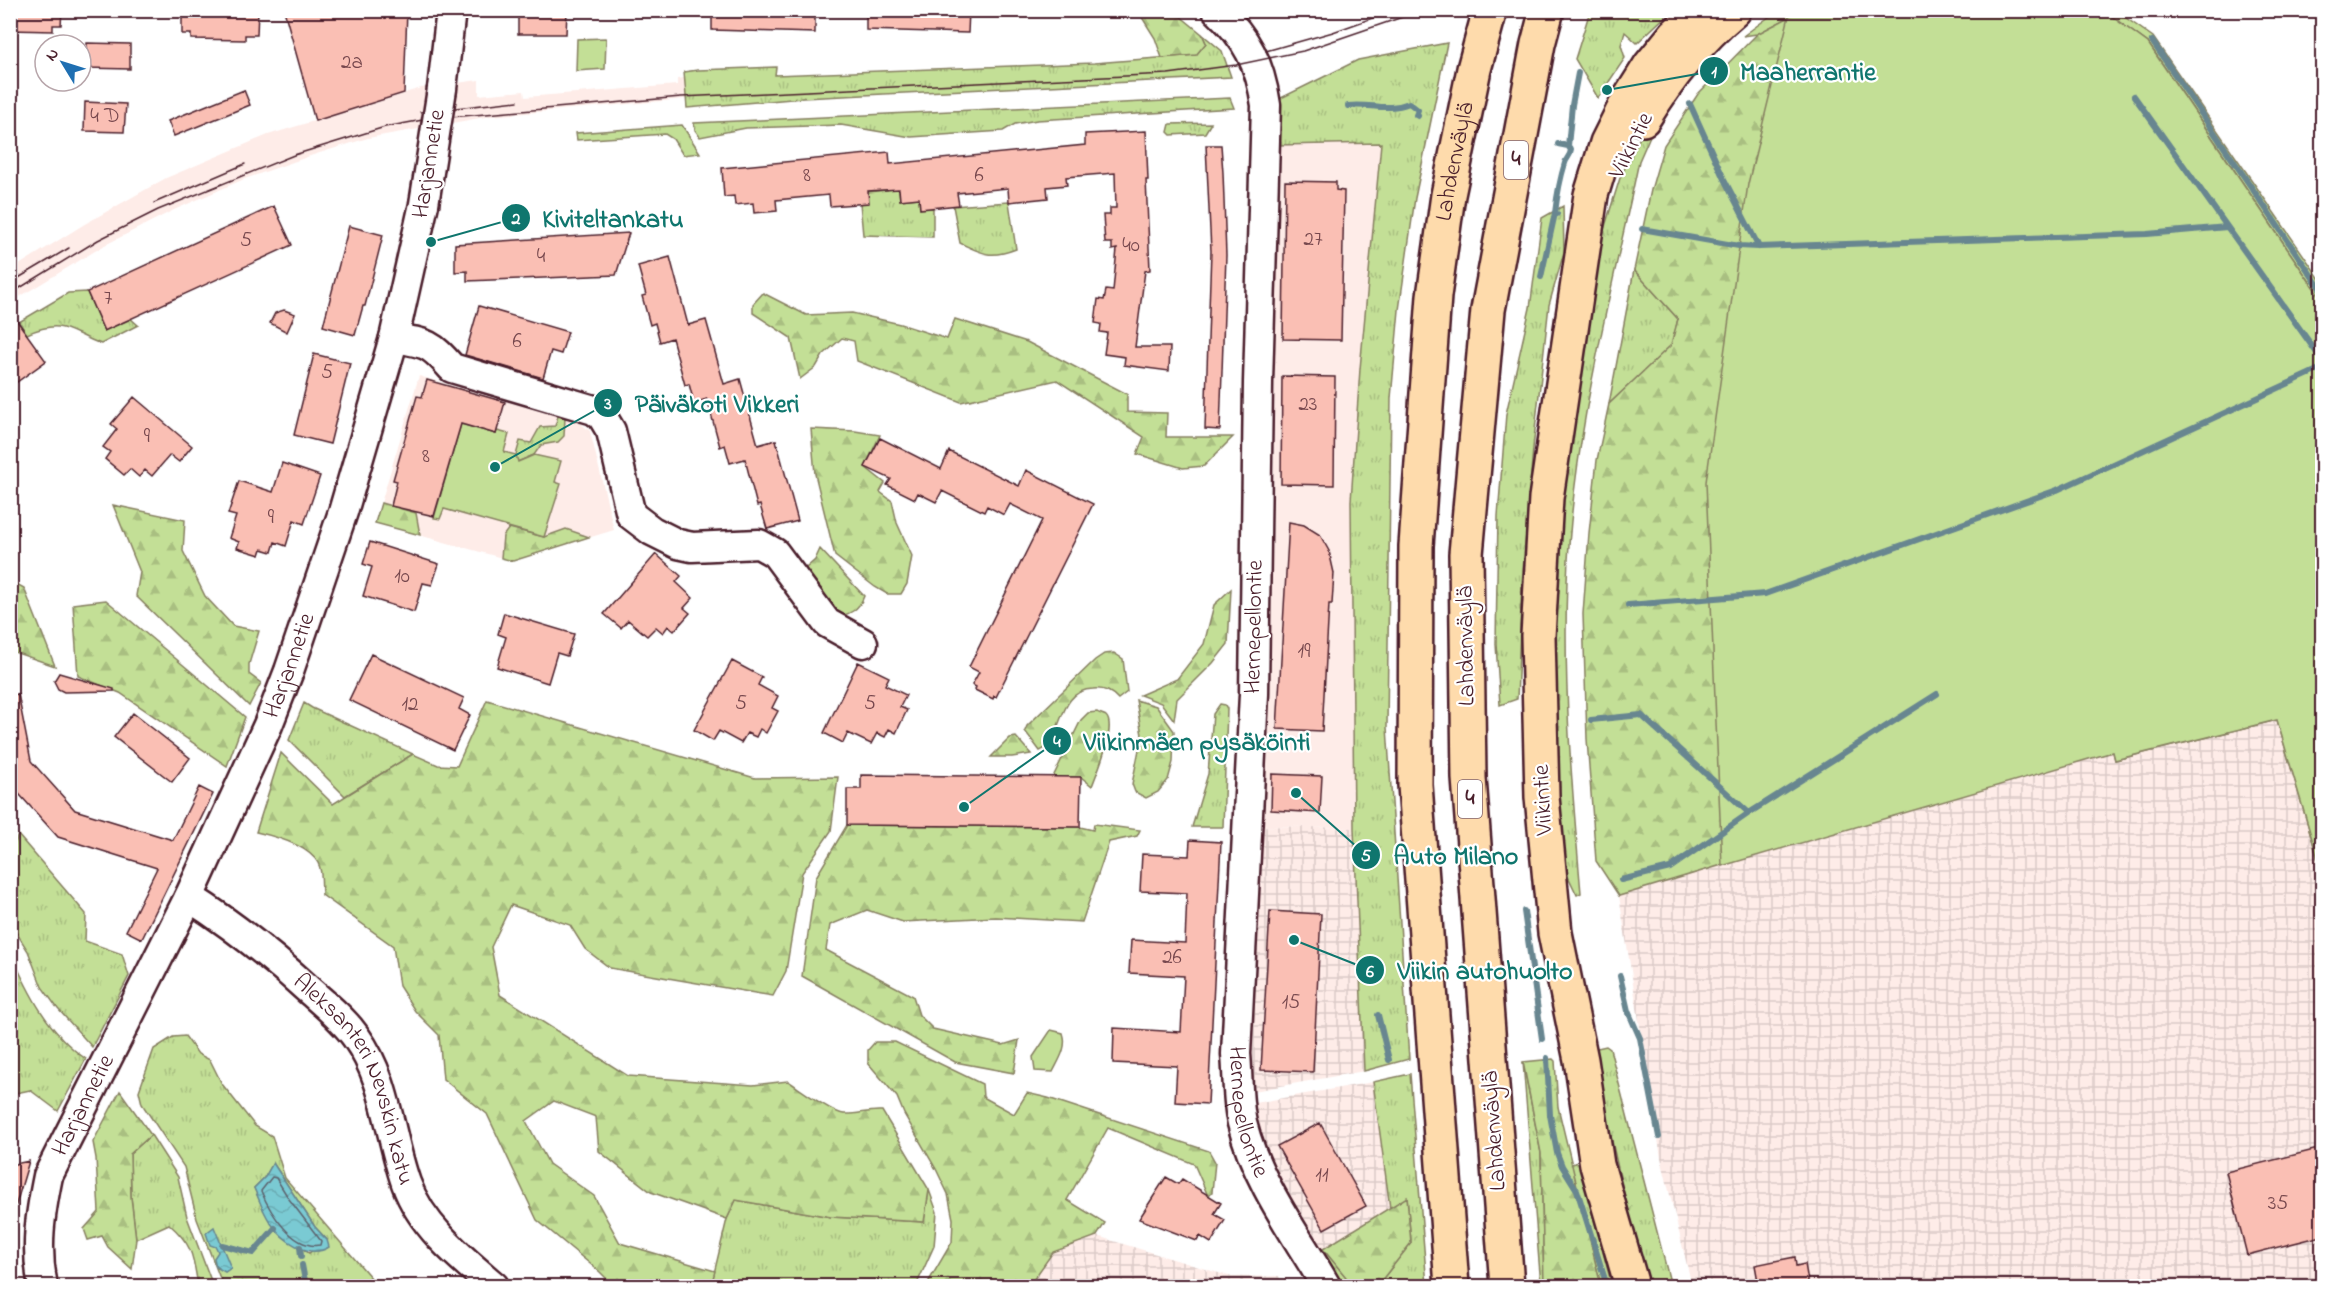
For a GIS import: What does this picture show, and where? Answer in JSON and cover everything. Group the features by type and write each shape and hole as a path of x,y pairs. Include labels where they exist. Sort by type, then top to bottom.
{"main road":[{"path":"1474,69 1483,10"},
{"name":"Lahdenväylä","path":"1452,1287 1415,785 1416,546 1434,296 1448,195 1474,69 1490,10"},
{"name":"Lahdenväylä","path":"1507,1287 1468,778 1466,554 1488,310 1538,44 1547,10"},
{"path":"1488,310 1570,10"},
{"name":"Viikintie","path":"1632,1287 1597,1165 1581,1060 1555,933 1542,797 1538,636 1546,498 1574,306 1606,200 1636,131 1659,94 1719,13"}],"street":[{"name":"Harjannetie","path":"43,1287 37,1260 42,1206 48,1176 189,897 242,784 289,671 354,478 394,338 424,204 452,10"},
{"name":"Hernepellontie","path":"1217,10 1233,25 1245,41 1259,71 1264,89 1266,125 1258,383 1254,694 1236,1054 1242,1120 1251,1153 1290,1227 1326,1287"},
{"path":"394,338 429,345 438,351 452,368 594,410 602,416 611,431 631,515 652,531 692,548 759,544 775,553 827,623 863,643"},
{"name":"Aleksanteri Nevskin katu","path":"189,897 270,955 336,1014 356,1038 372,1066 387,1108 407,1185 425,1216 454,1252 494,1287"}],"shaded area":[{"path":"1196,55 1231,77 803,98 687,108 686,99 491,116 368,138 242,180 174,210 105,245 11,302 11,270 83,225 166,178 268,135 421,88 479,80 479,95 524,91 525,97 677,85 677,79 684,78 1094,63"},
{"path":"1381,143 1360,369 1351,501 1354,828 1261,826 1269,675 1273,521 1277,145"},
{"path":"419,376 580,423 590,431 614,530 513,561 375,523"},
{"path":"2277,720 2322,873 2322,1286 1692,1286 1661,1158 1619,896 2047,767 2113,752 2115,760"},
{"path":"1257,826 1354,828 1364,1071 1248,1092"},
{"path":"1373,1082 1390,1208 1319,1252 1262,1153 1249,1104"},
{"path":"1097,1236 1232,1277 1279,1276 1283,1286 1029,1286 1053,1252"}],"green space":[{"path":"1138,11 1174,11 1202,34 1206,43 1196,55 1162,58 1155,38"},
{"path":"1590,11 1671,11 1637,43 1625,32 1621,45 1625,58 1598,98 1575,59"},
{"path":"1742,11 1755,11 1702,57 1656,122 1639,161 1584,422 1570,528 1566,620 1567,698 1581,893 1577,895 1564,868 1557,792 1553,640 1562,499 1598,249 1620,178 1651,115"},
{"path":"1777,11 1801,11 1757,34 1743,36"},
{"path":"1801,11 2104,11 2148,43 2322,300 2322,873 2277,720 2115,760 2113,752 2047,767 1619,896 1596,861 1587,739 1583,614 1597,460 1609,404 1671,345 1678,319 1634,270 1651,190 1664,145 1698,94 1757,34"},
{"path":"1801,11 2104,11 2148,43 2322,300 2322,873 2277,720 2115,760 2113,752 1722,866 1706,482 1748,184 1789,16"},
{"path":"2104,11 2116,11 2153,37 2322,282 2322,300 2148,43"},
{"path":"1202,34 1222,51 1231,77 803,98 687,108 684,72 776,67 775,75 1094,63 1196,55 1206,43"},
{"path":"606,38 605,69 576,71 577,39"},
{"path":"1447,43 1415,198 1399,310 1391,398 1387,727 1409,1059 1364,1071 1354,828 1351,501 1360,369 1381,143 1277,145 1277,100 1358,60"},
{"path":"1230,98 1234,108 1037,120 1015,124 1003,131 911,137 841,125 746,128 700,137 695,130 694,123"},
{"path":"1211,123 1205,133 1171,135 1168,132 1170,124"},
{"path":"682,125 700,153 683,155 673,139 665,134 577,140 576,133"},
{"path":"898,183 900,200 919,198 920,209 933,208 933,237 863,235 860,203 868,192 887,190"},
{"path":"1009,202 1016,249 1000,254 987,254 960,243 953,206"},
{"path":"1563,206 1564,252 1549,305 1533,448 1522,583 1517,699 1500,705 1496,644 1498,516 1506,414 1530,308 1542,218"},
{"path":"1634,270 1678,319 1672,345 1609,404"},
{"path":"87,292 104,331 131,319 138,325 101,344 58,327 39,329 27,334 19,322 68,293"},
{"path":"763,293 806,315 852,313 900,324 947,339 955,319 1027,342 1127,394 1127,412 1167,413 1166,437 1233,437 1204,466 1183,468 1137,454 1144,437 1057,380 961,402 857,361 854,341 842,338 823,355 816,367 800,379 791,338 753,313 753,304"},
{"path":"558,416 565,418 564,436 558,442 541,445 534,455 517,462 516,455 520,441 531,443 540,427 555,426"},
{"path":"461,424 496,434 497,431 509,434 504,452 516,455 518,462 534,455 561,461 555,482 561,484 544,537 444,509 440,519 434,518"},
{"path":"811,429 855,431 880,435 865,467 885,483 880,492 892,501 897,523 912,556 907,584 901,594 887,594 835,556 815,474"},
{"path":"381,503 416,513 420,535 375,523"},
{"path":"113,505 185,520 183,551 205,596 233,626 259,631 249,664 249,674 261,683 249,706 136,596 140,572"},
{"path":"509,528 544,537 566,529 589,537 513,561 501,558 503,536"},
{"path":"820,549 864,596 856,608 845,615 835,617 799,574 815,560"},
{"path":"11,581 24,588 55,666 11,651"},
{"path":"1231,589 1228,644 1213,663 1177,699 1174,720 1161,703 1140,695 1177,679 1204,644 1214,605"},
{"path":"106,600 245,717 227,766 120,693 78,676 73,604"},
{"path":"1114,653 1123,659 1127,692 1118,699 1103,690 1081,691 1066,706 1053,737 1040,751 1025,731 1027,726 1095,660 1104,654"},
{"path":"487,700 755,778 838,777 831,831 802,873 786,971 773,996 610,968 585,949 570,925 511,905 491,947 500,995 628,1076 753,1085 788,1081 839,1113 882,1111 929,1190 924,1222 831,1217 736,1200 727,1219 651,1192 599,1151 596,1117 554,1101 526,1121 549,1164 594,1196 620,1243 715,1271 711,1286 614,1286 537,1220 487,1114 443,1079 439,1035 415,1011 399,986 393,946 322,895 320,866 307,851 290,842 256,832 281,753 333,804 413,754 438,765 457,766"},
{"path":"1136,700 1156,706 1174,731 1173,762 1168,780 1158,792 1146,798 1135,792 1132,784 1142,735"},
{"path":"304,703 413,754 345,796 289,740"},
{"path":"1220,704 1225,705 1227,709 1223,827 1192,827 1208,774 1213,714"},
{"path":"1097,712 1106,716 1109,729 1105,750 1092,786 1081,777 1053,777 1081,720 1088,713"},
{"path":"1016,737 1031,754 991,757 1010,738"},
{"path":"1094,824 1140,830 1137,836 1109,842 1082,922 996,917 903,922 867,910 830,925 826,950 913,996 919,1015 933,1029 1003,1045 1019,1040 1014,1073 955,1062 802,976 816,877 847,825 1080,827 1093,830"},
{"path":"18,835 86,914 85,941 122,954 129,976 92,1047 42,987 28,951 11,924 11,854"},
{"path":"10,951 40,1011 61,1037 86,1059 58,1111 30,1090 11,1094"},
{"path":"1051,1030 1063,1033 1062,1053 1053,1072 1035,1071 1033,1057"},
{"path":"185,1036 198,1054 210,1060 222,1084 255,1126 272,1136 285,1178 378,1286 223,1286 197,1219 184,1167 142,1104 139,1091 154,1049 173,1037","holes":["273,1163 315,1227 327,1240 309,1253 281,1233 264,1210 254,1188 265,1177"]},
{"path":"875,1042 895,1042 982,1084 983,1097 1014,1114 1027,1093 1209,1151 1215,1162 1212,1192 1208,1196 1194,1164 1108,1128 1067,1200 1105,1223 1097,1236 1053,1252 1029,1286 926,1286 952,1242 953,1219 948,1194 897,1097 868,1063 868,1050"},
{"path":"1606,1046 1610,1049 1671,1286 1649,1286 1632,1227 1593,1049"},
{"path":"1553,1059 1558,1107 1601,1286 1544,1286 1541,1153 1523,1062"},
{"path":"1523,1062 1541,1153 1544,1286 1541,1286"},
{"path":"1410,1074 1427,1286 1377,1286 1411,1243 1407,1198 1390,1208 1373,1082"},
{"path":"120,1091 151,1135 130,1154 131,1197 136,1239 132,1269 108,1247 102,1236 88,1240 84,1229 99,1212 93,1142"},
{"path":"151,1135 178,1177 187,1217 213,1286 198,1286 191,1252 183,1238 169,1224 136,1239 131,1197 130,1154"},
{"path":"1579,1162 1612,1286 1601,1286 1571,1164"},
{"path":"929,1190 937,1212 934,1246 916,1286 711,1286 727,1219 736,1200 831,1217 924,1222"},
{"path":"1407,1197 1411,1243 1377,1286 1349,1286 1346,1277 1323,1249"},
{"path":"1323,1249 1346,1277 1349,1286 1339,1286 1319,1252"}],"water":[{"path":"273,1163 315,1227 327,1240 329,1247 313,1251 305,1250 281,1235 270,1222 254,1188 265,1177"},
{"path":"214,1227 231,1268 225,1272 216,1267 214,1258 218,1252 216,1247 210,1245 206,1233"}],"building":[{"path":"10,10 62,10 61,25 53,25 53,31 10,30"},
{"path":"182,10 258,10 257,35 245,35 245,40 191,39 191,34 182,34"},
{"path":"284,10 407,10 404,93 315,121"},
{"path":"518,10 567,10 566,34 518,34"},
{"path":"712,10 815,10 815,33 712,30"},
{"path":"866,10 969,10 968,33 866,30"},
{"path":"93,43 130,44 130,69 93,68"},
{"path":"244,90 250,105 174,136 168,121"},
{"path":"85,102 126,104 124,132 84,131"},
{"path":"1146,131 1150,270 1145,271 1135,347 1170,347 1169,371 1124,365 1125,357 1104,354 1107,333 1100,332 1101,324 1095,323 1098,299 1104,300 1106,290 1113,291 1117,249 1112,250 1112,243 1105,243 1103,215 1110,215 1110,208 1116,208 1115,173 1066,177 1067,185 1047,187 1048,198 1009,202 1008,188 957,193 959,205 920,209 919,198 900,200 899,189 868,191 869,203 830,206 829,195 776,200 777,211 754,213 753,203 735,205 734,196 724,197 722,168 889,152 890,164 1085,145 1085,134"},
{"path":"1206,145 1221,145 1223,173 1226,255 1220,430 1205,429 1211,251"},
{"path":"1285,181 1336,182 1336,190 1344,191 1341,340 1283,339"},
{"path":"274,206 292,245 104,331 87,292"},
{"path":"349,226 383,235 365,306 363,306 355,335 323,326"},
{"path":"629,233 616,275 467,281 467,271 455,272 455,244"},
{"path":"670,257 688,325 706,320 724,384 740,379 758,445 776,440 798,521 767,529 760,505 757,506 745,459 730,463 725,445 720,447 707,399 694,403 689,384 685,385 672,338 660,342 655,323 650,325 642,296 646,295 638,266"},
{"path":"479,306 568,332 561,354 551,351 543,378 465,355"},
{"path":"284,310 295,314 287,332 270,323 275,313"},
{"path":"10,311 46,361 10,387"},
{"path":"314,354 350,363 330,444 294,435"},
{"path":"1282,376 1335,377 1334,485 1281,484"},
{"path":"427,380 505,402 496,434 461,424 434,516 391,506 397,481 393,480 417,396 422,397"},
{"path":"134,397 192,446 179,462 170,455 152,476 145,470 139,477 130,469 124,475 105,459 110,452 103,447 117,429 111,424"},
{"path":"880,438 941,469 949,451 1019,486 1026,470 1093,504 993,699 975,690 976,687 972,685 979,672 969,667 1042,520 1010,504 1004,515 987,506 984,512 942,491 936,502 918,493 915,499 887,485 891,479 865,467"},
{"path":"282,463 320,476 304,524 294,520 286,546 275,542 272,552 262,549 260,555 237,548 239,542 229,538 236,516 228,514 239,481 273,492"},
{"path":"1289,522 1304,525 1320,535 1329,551 1334,573 1332,604 1329,604 1322,731 1277,729"},
{"path":"370,542 439,564 432,585 423,583 414,612 363,596 372,567 363,564"},
{"path":"656,554 681,576 676,582 693,598 684,608 690,613 674,631 668,626 663,633 656,627 647,636 628,620 621,628 604,614"},
{"path":"504,613 574,634 567,656 557,653 548,683 497,667 506,637 498,634"},
{"path":"371,654 464,698 459,709 470,715 453,750 349,700"},
{"path":"732,661 762,677 758,685 778,696 772,708 778,711 766,733 760,729 756,737 747,733 741,743 719,731 713,741 694,730"},
{"path":"858,662 889,677 885,685 906,695 900,707 907,710 896,733 889,729 885,737 877,733 871,744 848,733 843,743 824,733"},
{"path":"59,673 114,689 114,691 64,692 58,689 54,681"},
{"path":"18,694 31,761 75,810 173,840 199,787 213,794 142,939 126,931 157,868 58,837 10,784 10,695"},
{"path":"133,713 190,758 172,782 114,737"},
{"path":"1272,774 1322,776 1320,813 1271,810"},
{"path":"861,775 1081,777 1080,827 847,825 847,789 861,789"},
{"path":"1190,840 1221,842 1208,1104 1175,1102 1177,1066 1113,1063 1114,1028 1181,1032 1184,976 1129,973 1131,940 1185,943 1187,893 1140,891 1142,854 1189,856"},
{"path":"1270,911 1321,914 1313,1072 1261,1070"},
{"path":"1320,1123 1366,1206 1324,1229 1277,1146"},
{"path":"2322,1148 2322,1236 2247,1255 2226,1172"},
{"path":"29,1161 15,1208 10,1208 10,1165"},
{"path":"1166,1177 1178,1184 1182,1179 1221,1203 1214,1214 1225,1220 1211,1243 1200,1236 1197,1241 1139,1219"},
{"path":"1795,1257 1796,1266 1805,1264 1809,1287 1759,1287 1755,1265"}],"waterway":[{"path":"2152,41 2322,291"},
{"path":"1568,146 1578,73"},
{"path":"2134,96 2322,360"},
{"path":"1348,106 1393,107 1409,103 1418,110 1416,115 1418,116"},
{"path":"1690,104 1724,179 1759,247"},
{"path":"1557,214 1555,213 1560,181 1571,150 1568,146 1558,144"},
{"path":"1541,277 1555,213"},
{"path":"1642,229 1739,246 1759,247 2147,234 2227,227"},
{"path":"1628,605 1765,594 2057,490 2322,368"},
{"path":"1591,720 1641,715 1749,813 1937,694"},
{"path":"1621,880 1670,868 1749,813"},
{"path":"1524,911 1542,1039"},
{"path":"1620,976 1628,1011 1640,1038 1659,1137"},
{"path":"1378,1015 1389,1060"},
{"path":"1547,1058 1550,1115 1557,1153 1577,1190 1607,1286"},
{"path":"222,1245 253,1253 275,1228"},
{"path":"300,1247 301,1256"},
{"path":"302,1265 306,1286"}],"tram line":[{"path":"1266,51 1333,32 1395,10"},
{"path":"10,294 98,240 158,210 294,155 385,127 428,119 681,97 1168,74 1236,65 1303,51 1423,10"},
{"path":"420,112 518,101"},
{"path":"154,203 245,164"},
{"path":"10,283 69,248"}],"place":[{"name":"Maaherrantie","path":"1607,90"},
{"name":"Kiviteltankatu","path":"431,242"},
{"name":"Päiväkoti Vikkeri","path":"495,467"},
{"name":"Auto Milano","path":"1296,793"},
{"name":"Viikinmäen pysäköinti","path":"964,807"},
{"name":"Viikin autohuolto","path":"1294,940"}]}
